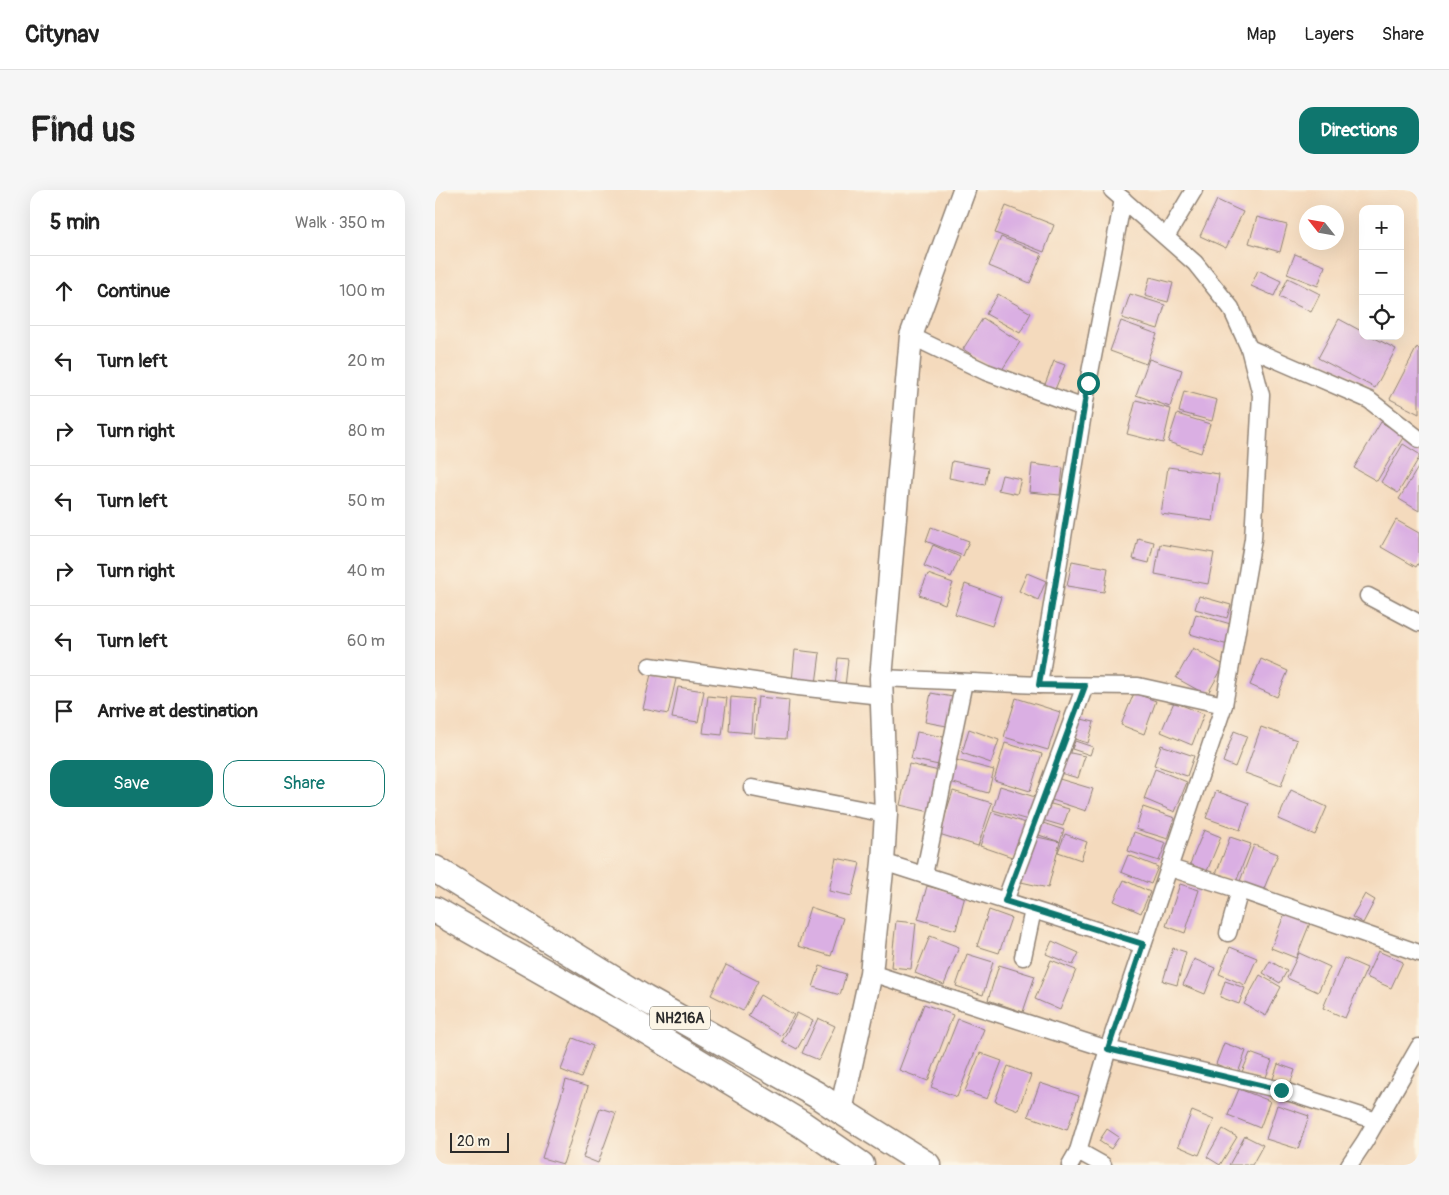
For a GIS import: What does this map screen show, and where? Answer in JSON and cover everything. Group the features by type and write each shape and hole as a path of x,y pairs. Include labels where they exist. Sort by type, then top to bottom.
{"highway":[{"name":"NH216A","path":"435,869 645,998 817,1095 927,1165"},
{"name":"NH216A","path":"435,910 637,1025 803,1125 861,1165"}],"main road":[{"path":"841,1111 871,973 883,862 886,814 881,687 911,336 964,190"}],"street":[{"path":"1166,237 1194,190"},
{"path":"1103,1165 1074,1158 1108,1049 1224,705 1253,539 1261,395 1249,348 1231,308 1195,263 1117,195"},
{"path":"1039,685 1117,195"},
{"path":"911,336 985,372 1084,408"},
{"path":"1249,348 1369,400 1419,439"},
{"path":"1368,596 1419,623"},
{"path":"650,666 797,687 881,687 964,682 1138,686 1224,705"},
{"path":"924,875 964,682"},
{"path":"1005,901 1085,686"},
{"path":"752,788 886,814"},
{"path":"883,862 1143,944"},
{"path":"1170,868 1240,890 1419,953"},
{"path":"1228,933 1240,890"},
{"path":"1023,957 1033,910"},
{"path":"871,973 1108,1049 1281,1090 1377,1121"},
{"path":"1349,1165 1377,1121 1419,1046"}],"building":[{"path":"1217,200 1243,212 1226,248 1200,236"},
{"path":"1006,206 1054,225 1044,252 995,233"},
{"path":"1257,217 1287,225 1280,252 1249,243"},
{"path":"1001,237 1042,254 1030,283 989,266"},
{"path":"1295,254 1325,266 1318,286 1287,274"},
{"path":"1258,270 1281,281 1274,296 1251,286"},
{"path":"1150,277 1173,283 1168,302 1145,296"},
{"path":"1288,278 1320,294 1311,312 1279,297"},
{"path":"998,294 1031,313 1020,333 986,314"},
{"path":"1130,294 1165,305 1158,329 1122,318"},
{"path":"983,318 1020,342 1000,373 963,349"},
{"path":"1339,319 1359,330 1359,340 1379,340 1396,349 1375,388 1318,358"},
{"path":"1121,321 1157,334 1146,364 1110,351"},
{"path":"1417,347 1419,349 1419,414 1390,399"},
{"path":"1149,359 1182,370 1170,407 1136,395"},
{"path":"1054,361 1065,365 1054,392 1044,387"},
{"path":"1184,391 1217,400 1212,421 1179,412"},
{"path":"1136,400 1171,409 1163,443 1127,434"},
{"path":"1177,414 1210,424 1201,453 1168,442"},
{"path":"1381,422 1404,436 1377,481 1354,468"},
{"path":"1403,444 1419,454 1419,458 1398,493 1381,482"},
{"path":"952,461 988,468 985,485 949,478"},
{"path":"1032,464 1063,468 1060,495 1029,492"},
{"path":"1419,466 1419,511 1399,499"},
{"path":"1168,467 1219,474 1213,521 1161,514"},
{"path":"1002,475 1021,479 1017,494 998,490"},
{"path":"1396,520 1419,533 1419,562 1416,567 1381,547"},
{"path":"931,527 969,541 963,556 926,541"},
{"path":"1138,538 1154,542 1149,563 1133,559"},
{"path":"1160,544 1214,553 1208,584 1155,574"},
{"path":"933,545 960,557 951,577 924,566"},
{"path":"1072,561 1108,568 1104,592 1067,586"},
{"path":"1027,573 1046,581 1038,600 1019,591"},
{"path":"928,574 953,583 945,604 919,595"},
{"path":"965,584 1001,597 992,626 955,614"},
{"path":"1199,596 1231,605 1227,618 1195,609"},
{"path":"1196,614 1234,625 1228,645 1190,634"},
{"path":"1193,648 1224,665 1207,695 1176,678"},
{"path":"795,650 820,653 816,684 792,681"},
{"path":"838,658 848,659 845,687 835,686"},
{"path":"1261,659 1288,671 1277,697 1250,685"},
{"path":"651,674 676,679 668,714 643,709"},
{"path":"678,687 704,691 698,722 672,718"},
{"path":"931,693 958,698 952,727 925,722"},
{"path":"1134,693 1156,701 1144,734 1121,725"},
{"path":"708,696 727,698 722,735 703,733"},
{"path":"731,697 753,699 751,733 729,731"},
{"path":"758,697 789,700 786,739 754,737"},
{"path":"1016,698 1060,712 1048,750 1004,737"},
{"path":"1174,702 1204,714 1192,745 1161,732"},
{"path":"1077,718 1094,722 1088,743 1071,738"},
{"path":"1261,727 1297,740 1281,786 1245,773"},
{"path":"969,729 999,740 991,763 962,753"},
{"path":"1234,731 1247,736 1235,767 1223,762"},
{"path":"917,732 949,738 943,766 911,759"},
{"path":"1075,741 1093,747 1090,755 1072,749"},
{"path":"1005,743 1042,754 1030,791 994,780"},
{"path":"1161,745 1194,756 1187,776 1154,765"},
{"path":"1066,752 1085,756 1078,778 1060,773"},
{"path":"956,760 994,770 988,793 950,782"},
{"path":"909,764 939,771 930,812 900,805"},
{"path":"1155,769 1187,782 1175,812 1144,799"},
{"path":"1056,778 1093,789 1086,811 1049,799"},
{"path":"1000,786 1035,797 1028,820 993,810"},
{"path":"1291,790 1327,807 1315,835 1278,819"},
{"path":"953,791 992,803 978,846 939,834"},
{"path":"1216,791 1249,803 1240,830 1206,818"},
{"path":"1044,802 1069,809 1063,826 1039,819"},
{"path":"1143,807 1175,818 1168,839 1136,829"},
{"path":"992,812 1026,823 1015,858 980,846"},
{"path":"1037,821 1064,830 1060,842 1033,833"},
{"path":"1204,830 1221,837 1207,871 1190,864"},
{"path":"1134,832 1166,843 1159,861 1128,851"},
{"path":"1065,834 1087,842 1081,860 1058,852"},
{"path":"1033,836 1060,842 1048,888 1021,882"},
{"path":"1230,837 1251,844 1236,882 1216,874"},
{"path":"1254,845 1278,854 1263,891 1240,881"},
{"path":"1128,855 1158,867 1151,884 1121,872"},
{"path":"836,858 860,863 852,896 829,891"},
{"path":"1124,880 1150,892 1141,913 1114,901"},
{"path":"1180,884 1199,890 1185,933 1166,926"},
{"path":"927,886 965,896 956,930 918,919"},
{"path":"1365,894 1375,900 1363,923 1352,917"},
{"path":"810,907 843,918 831,956 798,946"},
{"path":"989,910 1011,918 999,953 977,946"},
{"path":"1285,913 1310,923 1296,958 1271,948"},
{"path":"896,921 916,923 911,969 891,967"},
{"path":"930,936 959,947 944,985 915,973"},
{"path":"1052,941 1079,953 1073,965 1046,954"},
{"path":"1230,947 1257,958 1245,985 1219,974"},
{"path":"1173,948 1186,952 1177,985 1163,981"},
{"path":"1378,951 1403,962 1391,988 1366,977"},
{"path":"1299,953 1330,967 1318,992 1287,978"},
{"path":"967,954 993,962 983,995 956,986"},
{"path":"1344,958 1367,968 1345,1018 1323,1008"},
{"path":"1194,959 1215,968 1205,994 1183,985"},
{"path":"1051,960 1076,970 1060,1010 1035,999"},
{"path":"1270,961 1287,971 1280,983 1263,973"},
{"path":"726,965 758,981 743,1011 711,995"},
{"path":"999,965 1035,976 1023,1012 988,1000"},
{"path":"820,966 846,974 840,995 813,987"},
{"path":"1260,975 1281,987 1266,1016 1244,1004"},
{"path":"1225,981 1245,988 1239,1004 1220,997"},
{"path":"760,995 794,1015 781,1036 748,1016"},
{"path":"924,1004 953,1015 928,1081 899,1070"},
{"path":"797,1013 813,1021 797,1049 782,1041"},
{"path":"818,1018 835,1026 819,1060 802,1053"},
{"path":"958,1019 984,1029 957,1097 931,1087"},
{"path":"573,1038 593,1046 581,1078 561,1070"},
{"path":"1224,1043 1246,1051 1238,1073 1216,1064"},
{"path":"980,1053 1002,1061 987,1099 965,1091"},
{"path":"1250,1053 1272,1061 1265,1080 1242,1072"},
{"path":"1278,1064 1295,1070 1290,1085 1273,1079"},
{"path":"1008,1066 1031,1075 1018,1110 995,1101"},
{"path":"566,1080 588,1087 563,1164 542,1158"},
{"path":"1040,1083 1079,1096 1067,1130 1028,1116"},
{"path":"1239,1089 1270,1101 1260,1128 1228,1115"},
{"path":"1277,1105 1309,1116 1298,1149 1266,1139"},
{"path":"600,1108 616,1113 598,1163 583,1157"},
{"path":"1192,1111 1214,1120 1199,1155 1178,1146"},
{"path":"1107,1129 1119,1137 1111,1149 1099,1141"},
{"path":"1223,1129 1237,1137 1220,1165 1207,1157"},
{"path":"1245,1136 1263,1145 1252,1165 1229,1165"}],"route":[{"path":"1088,383 1039,685 1085,686 1005,901 1143,944 1108,1049 1281,1090"}]}
